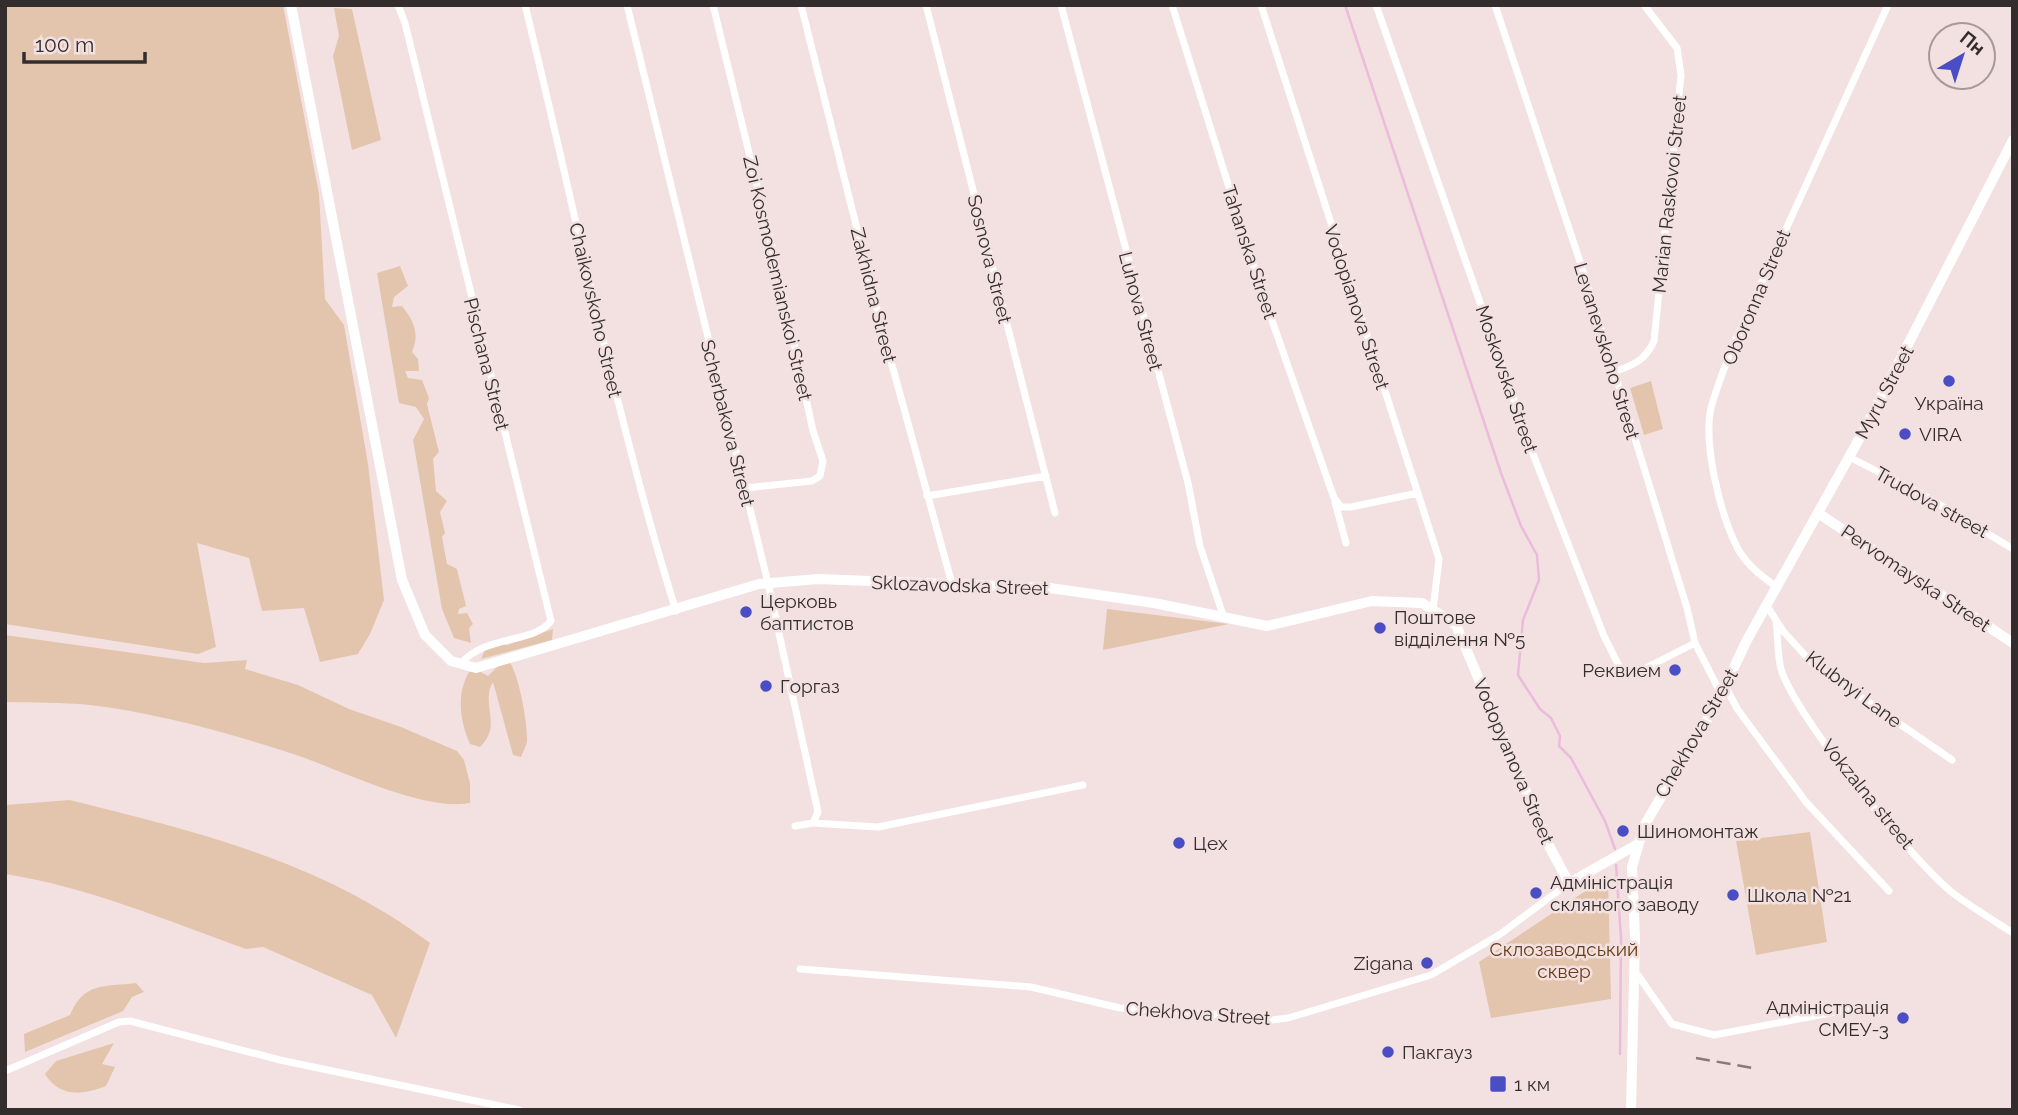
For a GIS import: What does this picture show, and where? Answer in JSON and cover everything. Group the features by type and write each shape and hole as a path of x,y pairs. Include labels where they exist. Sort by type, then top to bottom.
{"street":[{"path":"291,5 385,507 402,580 425,635 455,662"},
{"name":"Chaikovskoho Street","path":"525,5 610,374 644,508 676,611"},
{"name":"Scherbakova Street","path":"627,5 768,583 818,812 813,823"},
{"name":"Zoi Kosmodemianskoi Street","path":"713,5 781,284 813,431 824,461 820,476 812,481 745,488"},
{"name":"Zakhidna Street","path":"802,5 880,321 952,584"},
{"name":"Sosnova Street","path":"926,5 1055,513"},
{"name":"Luhova Street","path":"1061,5 1188,483 1200,547 1223,615"},
{"name":"Tahanska Street","path":"1171,5 1259,283 1334,498 1346,543"},
{"name":"Vodopianova Street","path":"1261,5 1439,559 1433,610"},
{"name":"Moskovska Street","path":"1376,5 1533,454 1610,648 1622,672 1634,674 1695,643"},
{"name":"Levanevskoho Street","path":"1495,5 1614,372 1687,608 1695,643 1723,690 1806,802 1889,891"},
{"name":"Marian Raskovoi Street","path":"1614,372 1639,362 1648,355 1654,341 1681,75 1677,48 1644,5"},
{"name":"Oboronna Street","path":"1777,587 1759,575 1736,547 1721,498 1708,440 1711,410 1736,339 1888,5"},
{"name":"Pischana Street","path":"400,7 551,621 542,631 472,650 455,662"},
{"name":"Myru Street","path":"1747,640 1849,457 2013,140"},
{"name":"Trudova street","path":"1849,457 1922,494 2013,550"},
{"path":"928,496 1046,477"},
{"path":"1334,498 1340,507 1352,508 1418,493"},
{"name":"Pervomayska Street","path":"1818,513 2013,643"},
{"name":"Sklozavodska Street","path":"455,662 476,668 768,583 818,579 1050,588 1223,615 1267,626 1371,601 1422,603 1433,610"},
{"name":"Klubnyi Lane","path":"1767,606 1776,621 1813,664 1952,760"},
{"name":"Vodopyanova Street","path":"1433,610 1456,625 1533,810 1569,883"},
{"name":"Vokzalna street","path":"1776,621 1781,669 1797,700 1835,755 1891,828 1953,893 2013,933"},
{"name":"Chekhova Street","path":"1631,1110 1634,970 1632,867 1644,826 1723,690 1747,640"},
{"path":"795,826 813,823 878,827 1083,785"},
{"name":"Chekhova Street","path":"800,969 1031,987 1120,1008 1212,1014 1264,1021 1288,1018 1431,975 1499,936 1569,883 1638,844"},
{"path":"1634,970 1672,1024 1714,1035 1851,1010"},
{"path":"5,1071 119,1022 130,1021 280,1060 378,1078 519,1110"}],"green space":[{"path":"5,5 283,5 319,194 325,299 344,325 368,464 384,600 370,634 358,654 320,662 304,608 262,611 249,558 197,543 216,647 198,654 5,624"},
{"path":"334,8 352,9 381,140 352,150 333,56 339,36"},
{"path":"400,266 408,286 394,297 392,307 402,306 414,328 416,339 412,352 418,359 419,371 405,371 408,378 422,380 429,398 427,404 439,452 433,459 436,491 447,501 440,512 445,533 442,537 447,564 457,569 466,606 459,609 458,614 467,613 473,624 469,628 471,643 454,638 442,609 413,440 424,419 416,407 399,403 377,273"},
{"path":"1651,381 1663,429 1644,435 1630,388"},
{"path":"1107,609 1229,624 1103,650"},
{"path":"553,629 552,640 481,659 487,645 508,645"},
{"path":"5,635 204,663 247,660 245,669 298,685 349,709 457,751 464,760 470,783 470,803 450,804 403,795 287,752 165,718 90,705 5,702"},
{"path":"509,661 519,688 526,724 527,742 521,757 513,755 493,682 489,698 490,731 480,747 470,744 462,717 462,689 469,672 477,670 488,676 498,666"},
{"path":"70,800 165,824 258,853 346,891 389,915 430,943 396,1038 372,995 263,947 246,949 97,896 5,874 5,805"},
{"path":"1810,832 1827,942 1756,955 1736,841"},
{"name":"Склозаводський сквер","path":"1608,876 1611,999 1491,1018 1479,962"},
{"path":"136,983 144,992 132,997 123,1011 25,1052 24,1034 70,1015 88,991 104,986"},
{"path":"114,1043 102,1064 115,1067 106,1086 81,1092 65,1091 51,1082 45,1074 56,1061"}],"waterway":[{"path":"1345,5 1501,473 1521,526 1537,555 1539,580 1523,620 1518,675 1540,709 1551,718 1560,736 1559,746 1571,758 1605,821 1615,849"},
{"path":"1616,865 1621,938 1620,1054"}],"railway":[{"path":"1696,1058 1753,1068"}],"place":[{"name":"Україна","path":"1949,381"},
{"name":"VIRA","path":"1905,434"},
{"name":"Церковь баптистов","path":"746,612"},
{"name":"Поштове відділення №5","path":"1380,628"},
{"name":"Реквием","path":"1675,670"},
{"name":"Горгаз","path":"766,686"},
{"name":"Шиномонтаж","path":"1623,831"},
{"name":"Цех","path":"1179,843"},
{"name":"Адміністрація скляного заводу","path":"1536,893"},
{"name":"Школа №21","path":"1733,895"},
{"name":"Zigana","path":"1427,963"},
{"name":"Адміністрація СМЕУ-3","path":"1903,1018"},
{"name":"Пакгауз","path":"1388,1052"},
{"name":"1 км","path":"1498,1084"}]}
